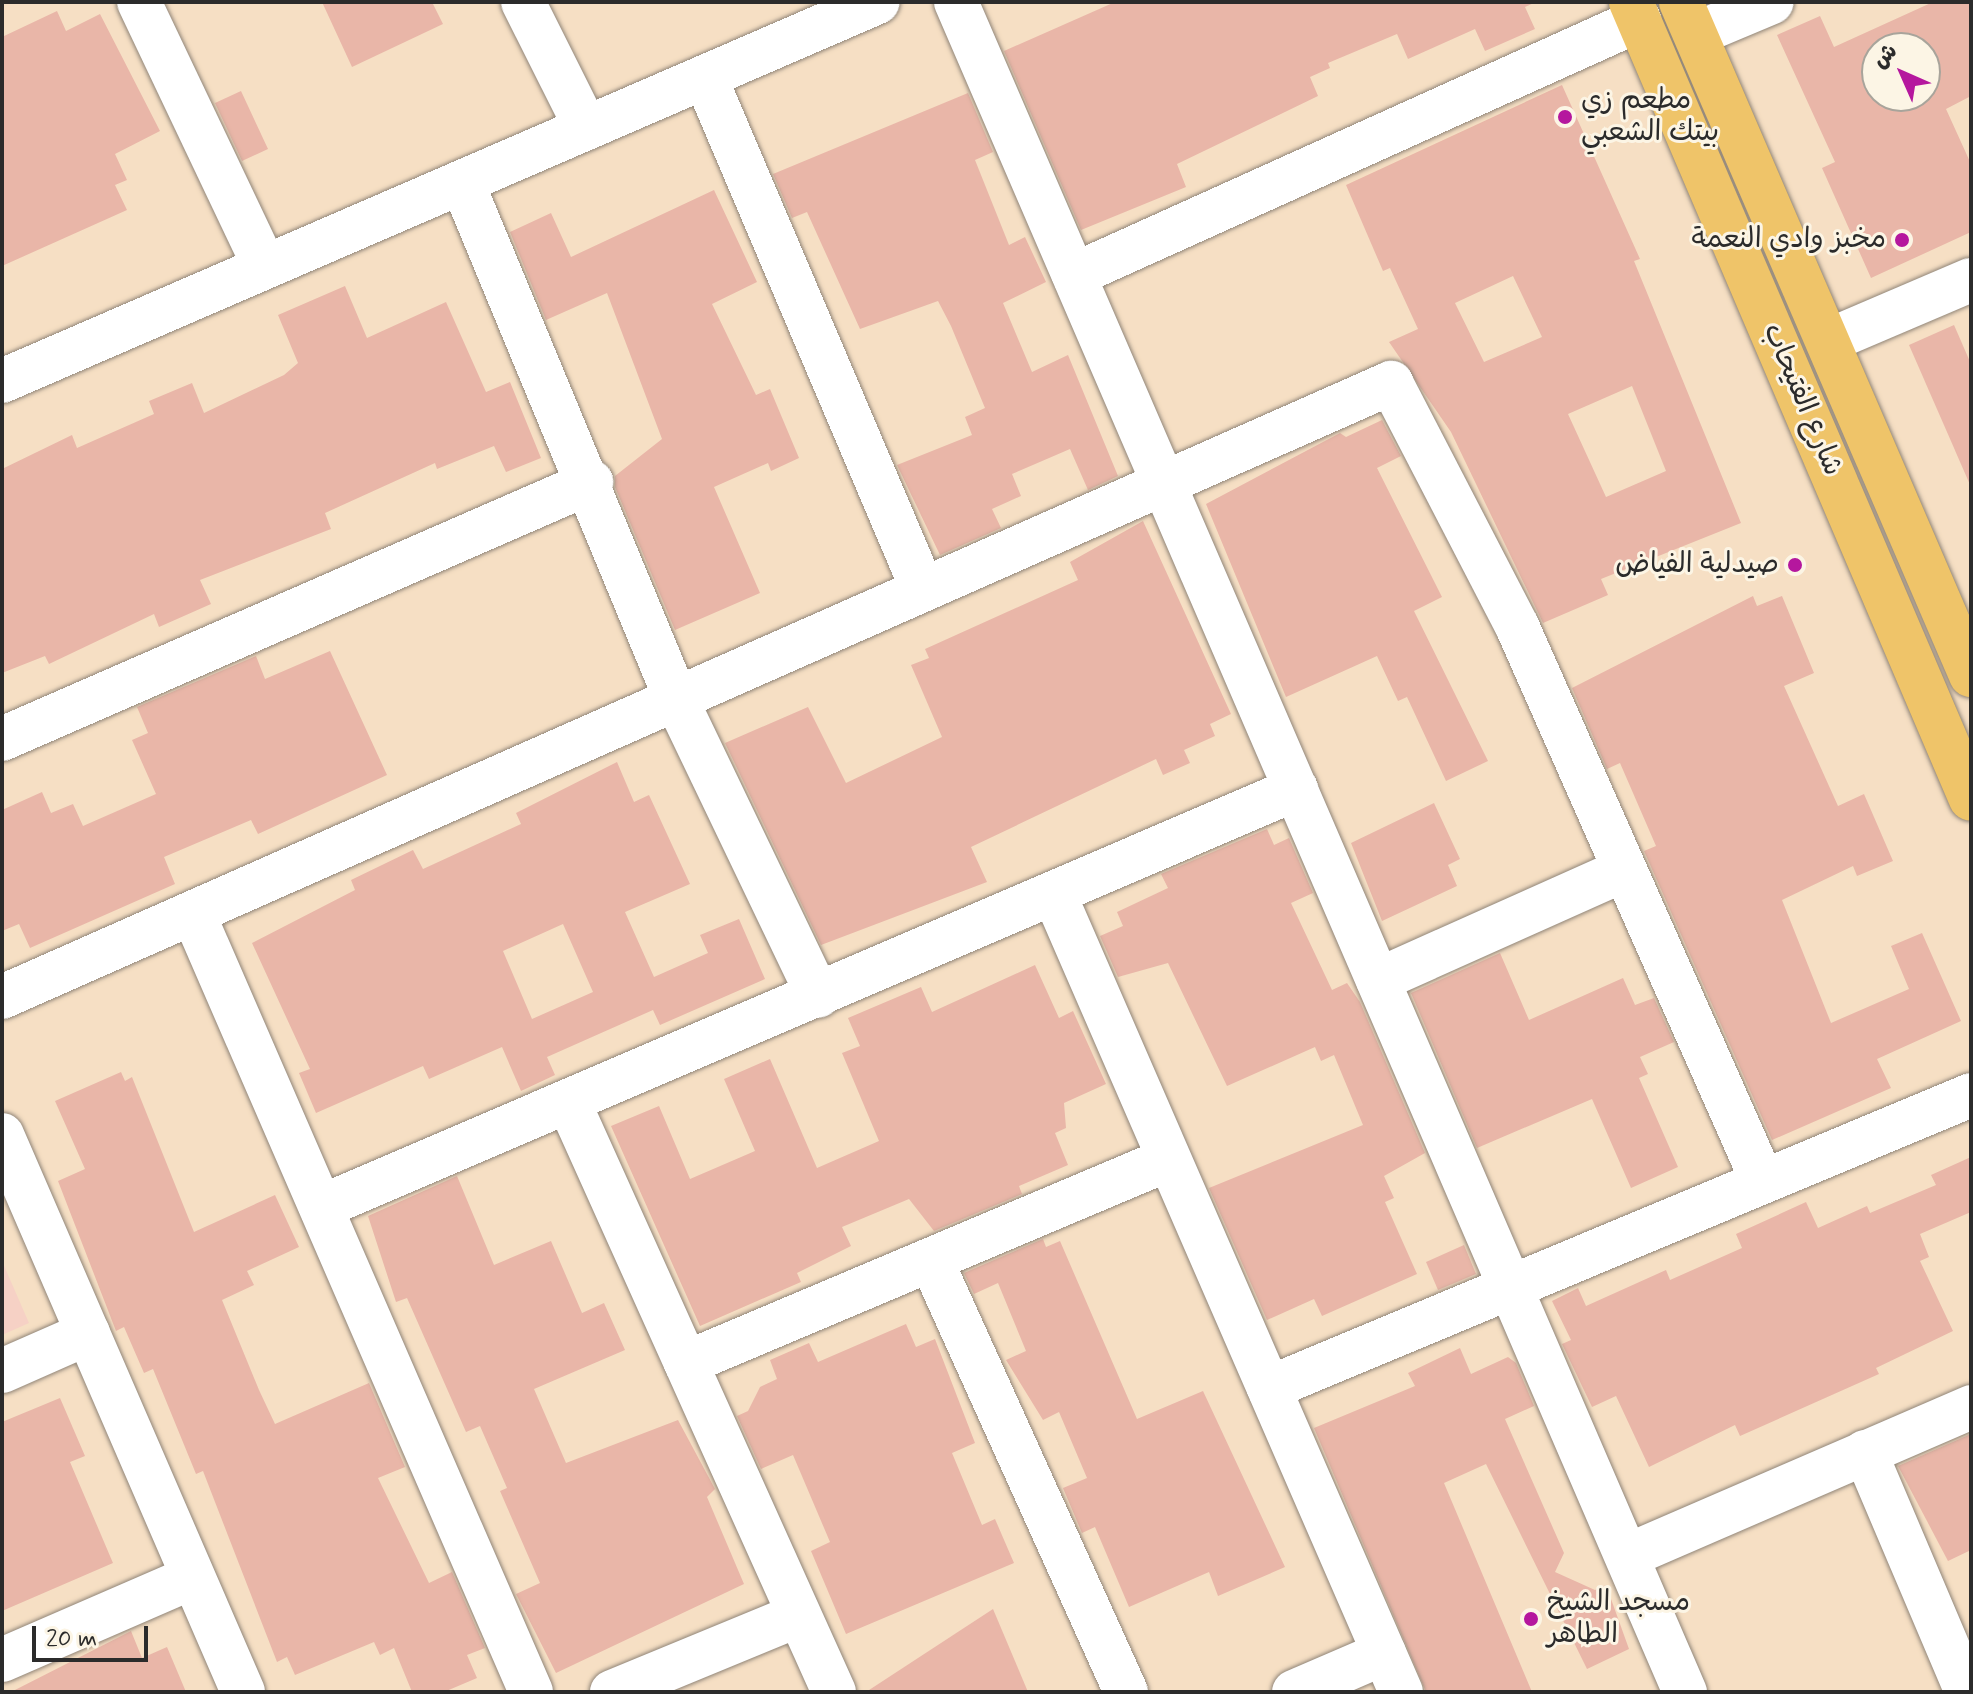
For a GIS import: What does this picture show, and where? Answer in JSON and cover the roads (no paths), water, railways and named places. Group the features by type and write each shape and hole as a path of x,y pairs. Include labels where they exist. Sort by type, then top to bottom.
{"main road":[{"name":"شارع الفتيحاب","path":"1635,11 1971,799"},
{"name":"شارع الفتيحاب","path":"1689,18 1967,656"}],"street":[{"path":"139,2 265,267"},
{"path":"523,2 586,128"},
{"path":"2,381 878,2"},
{"path":"956,2 1685,1692"},
{"path":"1689,18 1772,2"},
{"path":"1074,275 1635,11"},
{"path":"705,77 923,590"},
{"path":"462,182 591,482 676,699 818,996"},
{"path":"1830,340 1971,280"},
{"path":"2,997 1391,383 1517,626 1622,871 1762,1180"},
{"path":"2,739 591,482"},
{"path":"321,1207 1055,896 1296,789"},
{"path":"1378,980 1622,871"},
{"path":"1055,896 1401,1692"},
{"path":"193,913 531,1692"},
{"path":"1269,1388 1971,1095"},
{"path":"569,1103 834,1692"},
{"path":"2,1135 243,1692"},
{"path":"686,1363 1169,1159"},
{"path":"931,1260 1126,1692"},
{"path":"2,1371 88,1333"},
{"path":"1627,1556 1971,1407"},
{"path":"1865,1452 1967,1692"},
{"path":"2,1660 193,1577"},
{"path":"612,1692 799,1615"},
{"path":"1294,1692 1384,1653"}],"place":[{"name":"مطعم زي بيتك الشعبي","path":"1565,117"},
{"name":"مخبز وادي النعمة","path":"1902,240"},
{"name":"صيدلية الفياض","path":"1795,565"},
{"name":"مسجد الشيخ الطاهر","path":"1531,1619"}]}
